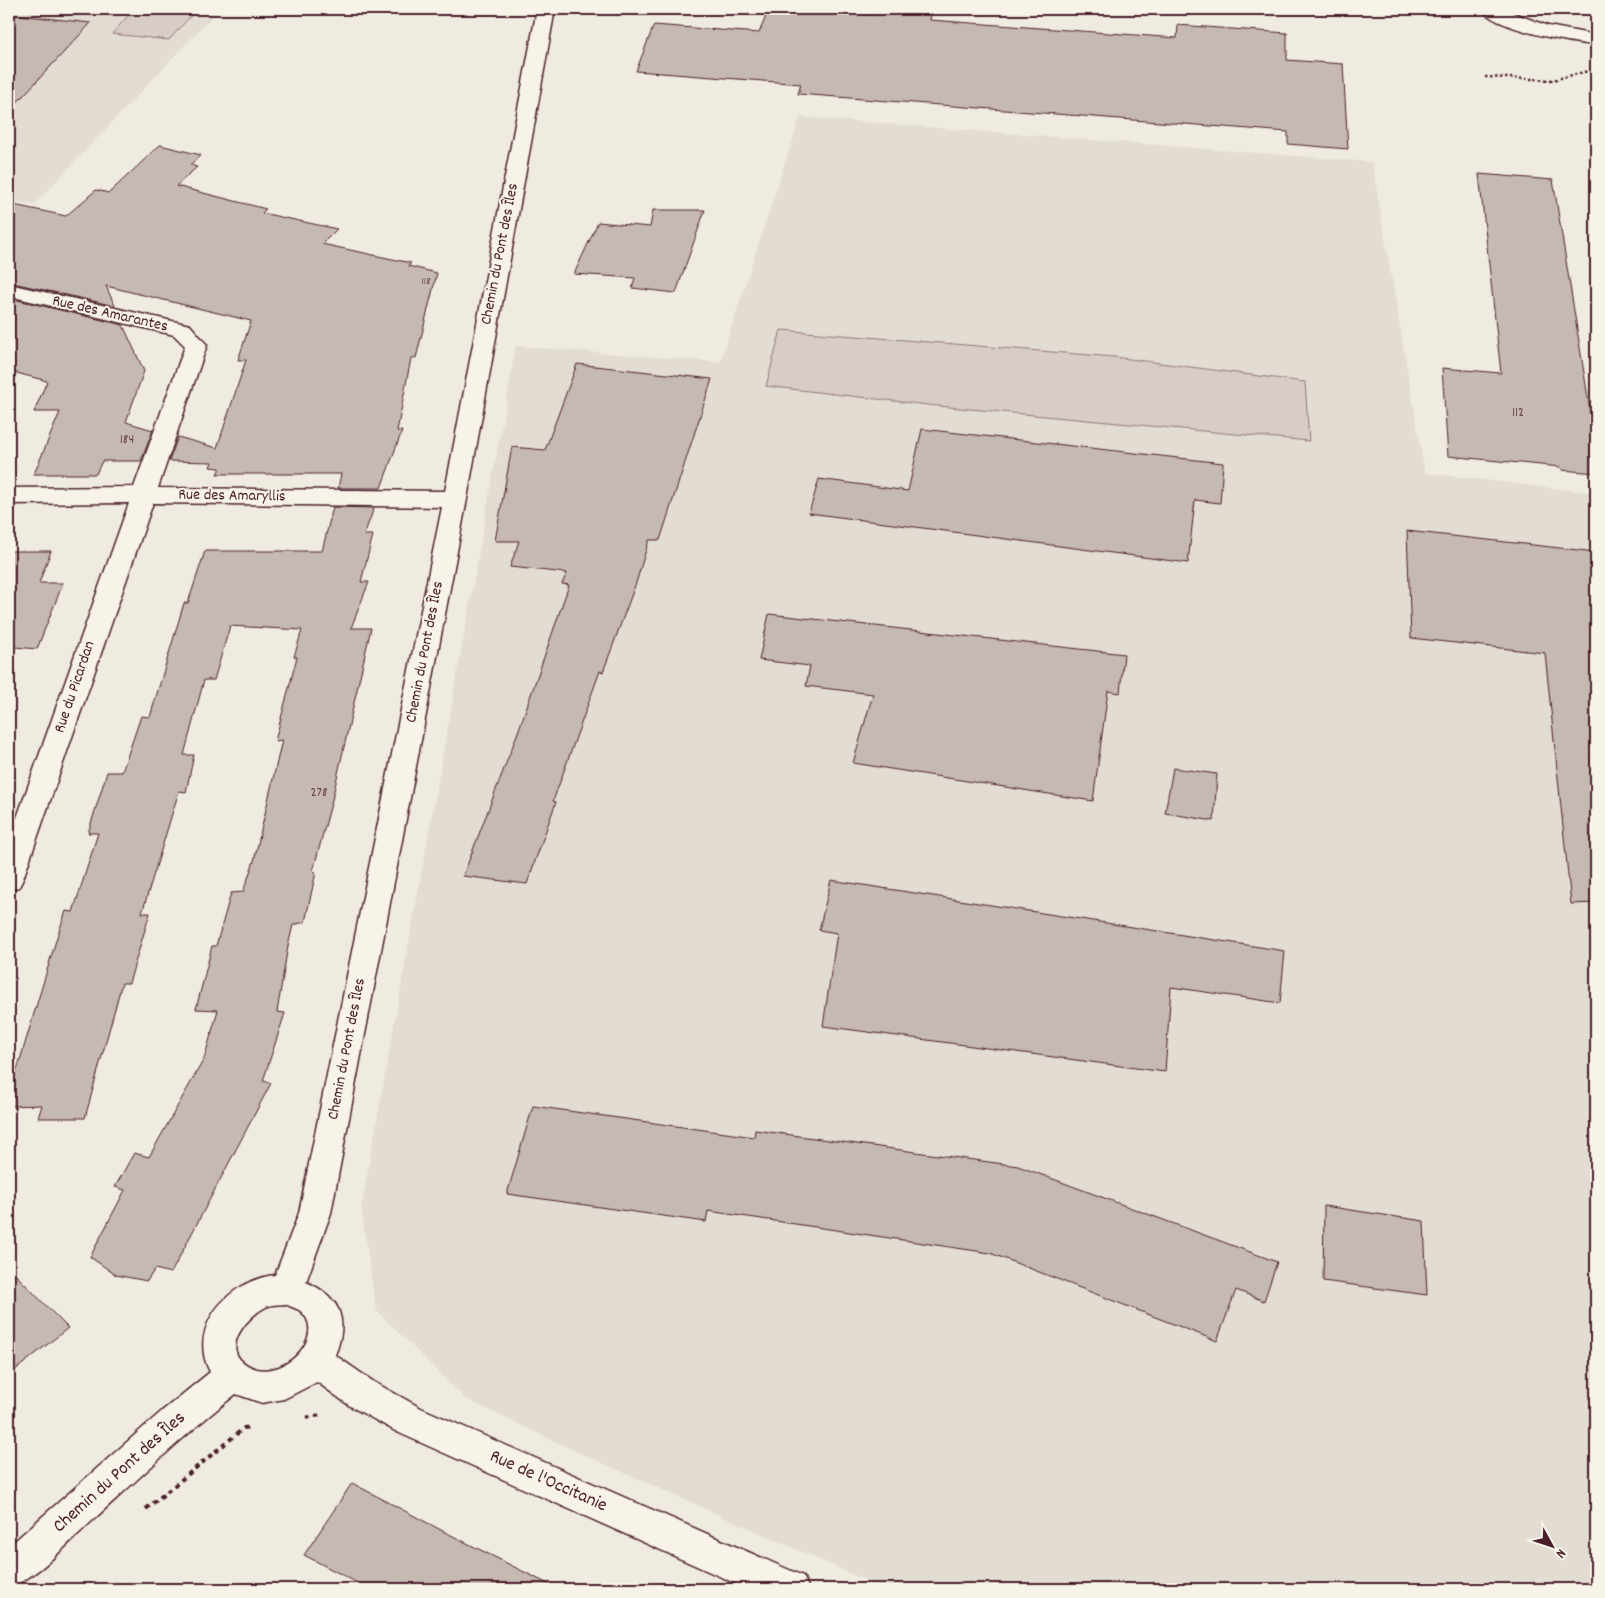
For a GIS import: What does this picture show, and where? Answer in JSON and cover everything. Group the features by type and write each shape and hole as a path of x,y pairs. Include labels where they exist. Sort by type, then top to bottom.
{"street":[{"name":"Chemin du Pont des Îles","path":"286,1290 315,1213 455,499 546,9"},
{"path":"1490,9 1509,19 1541,30 1591,43"},
{"name":"Rue des Amarantes","path":"9,290 182,330 196,345 142,495"},
{"name":"Rue des Amaryllis","path":"9,496 142,495 455,499"},
{"name":"Rue du Picardan","path":"9,878 142,495"},
{"path":"271,1290 300,1292 312,1299 326,1321 326,1335 323,1348 315,1362 300,1375 283,1384 264,1387 246,1384 232,1376 223,1366 219,1354 223,1326 231,1314 256,1294 271,1290"},
{"name":"Rue de l'Occitanie","path":"315,1362 362,1394 409,1420 790,1589"},
{"name":"Chemin du Pont des Îles","path":"11,1564 42,1543 201,1399 232,1376"}],"path":[{"path":"1485,77 1553,80 1590,70"},
{"path":"299,1419 326,1414"},
{"path":"139,1515 244,1428 253,1427"}],"shaded area":[{"path":"9,9 219,9 34,205 9,200"},
{"path":"134,9 197,9 169,40 112,34"},
{"path":"800,117 1372,162 1425,473 1596,493 1596,1589 885,1589 573,1450 465,1399 376,1310 361,1209 516,346 720,362"},
{"path":"781,330 1114,357 1305,382 1309,441 928,405 766,386"}],"building":[{"path":"769,9 875,15 876,9 932,9 930,20 1177,38 1178,25 1287,33 1287,60 1343,64 1348,149 1288,144 1288,132 798,94 801,84 636,71 654,25 759,33"},
{"path":"9,14 91,23 9,111"},
{"path":"160,145 201,155 190,165 197,167 176,186 266,209 262,213 337,229 322,244 411,263 408,266 437,273 416,358 411,358 397,431 402,431 381,488 338,488 341,474 217,474 220,468 210,467 212,462 169,461 178,437 217,448 246,360 238,360 251,321 106,286 115,306 9,282 9,204 66,216 96,190 109,193"},
{"path":"1479,174 1553,180 1596,447 1596,473 1562,470 1561,467 1448,456 1442,368 1501,373"},
{"path":"653,210 705,210 676,293 632,288 635,278 574,274 598,222 650,227"},
{"path":"9,298 123,325 144,371 126,422 153,430 141,461 102,461 96,474 34,474 60,412 34,412 47,381 9,371"},
{"path":"577,364 712,379 660,540 649,540 636,583 603,672 600,671 553,801 556,802 527,884 463,876 518,732 569,585 562,584 567,573 510,567 519,541 495,541 512,447 545,450"},
{"path":"922,429 1223,463 1220,503 1195,500 1188,563 809,513 819,479 908,491"},
{"path":"333,507 374,508 364,535 373,535 361,582 369,582 351,628 371,628 332,800 313,871 316,872 305,922 293,925 288,946 277,1012 285,1013 263,1081 271,1083 171,1273 155,1269 147,1281 116,1275 90,1257 125,1190 115,1187 134,1153 149,1157 204,1059 218,1010 196,1009 212,946 216,946 231,893 243,892 254,861 282,740 275,741 297,657 294,657 302,630 230,626 214,680 204,680 184,755 194,755 186,792 179,791 142,913 150,913 129,983 122,983 85,1118 38,1118 42,1105 9,1106 9,1070 17,1070 66,911 73,912 98,833 88,833 107,772 122,772 141,716 150,717 184,603 188,603 205,551 322,551"},
{"path":"1407,531 1596,552 1596,903 1571,904 1545,653 1411,638"},
{"path":"9,551 51,551 39,583 63,583 37,649 15,647 12,654 9,653"},
{"path":"769,614 1124,654 1120,693 1108,691 1093,801 853,763 873,694 806,686 810,666 759,660"},
{"path":"1173,768 1217,774 1214,821 1165,813"},
{"path":"831,880 1285,951 1280,1003 1171,987 1165,1072 823,1026 837,933 819,930"},
{"path":"533,1106 754,1137 755,1130 1018,1166 1277,1262 1264,1301 1236,1290 1217,1341 990,1253 708,1211 706,1222 507,1194"},
{"path":"1324,1206 1424,1221 1427,1295 1323,1281"},
{"path":"9,1268 68,1328 9,1375"},
{"path":"352,1483 558,1589 369,1589 304,1555"}]}
